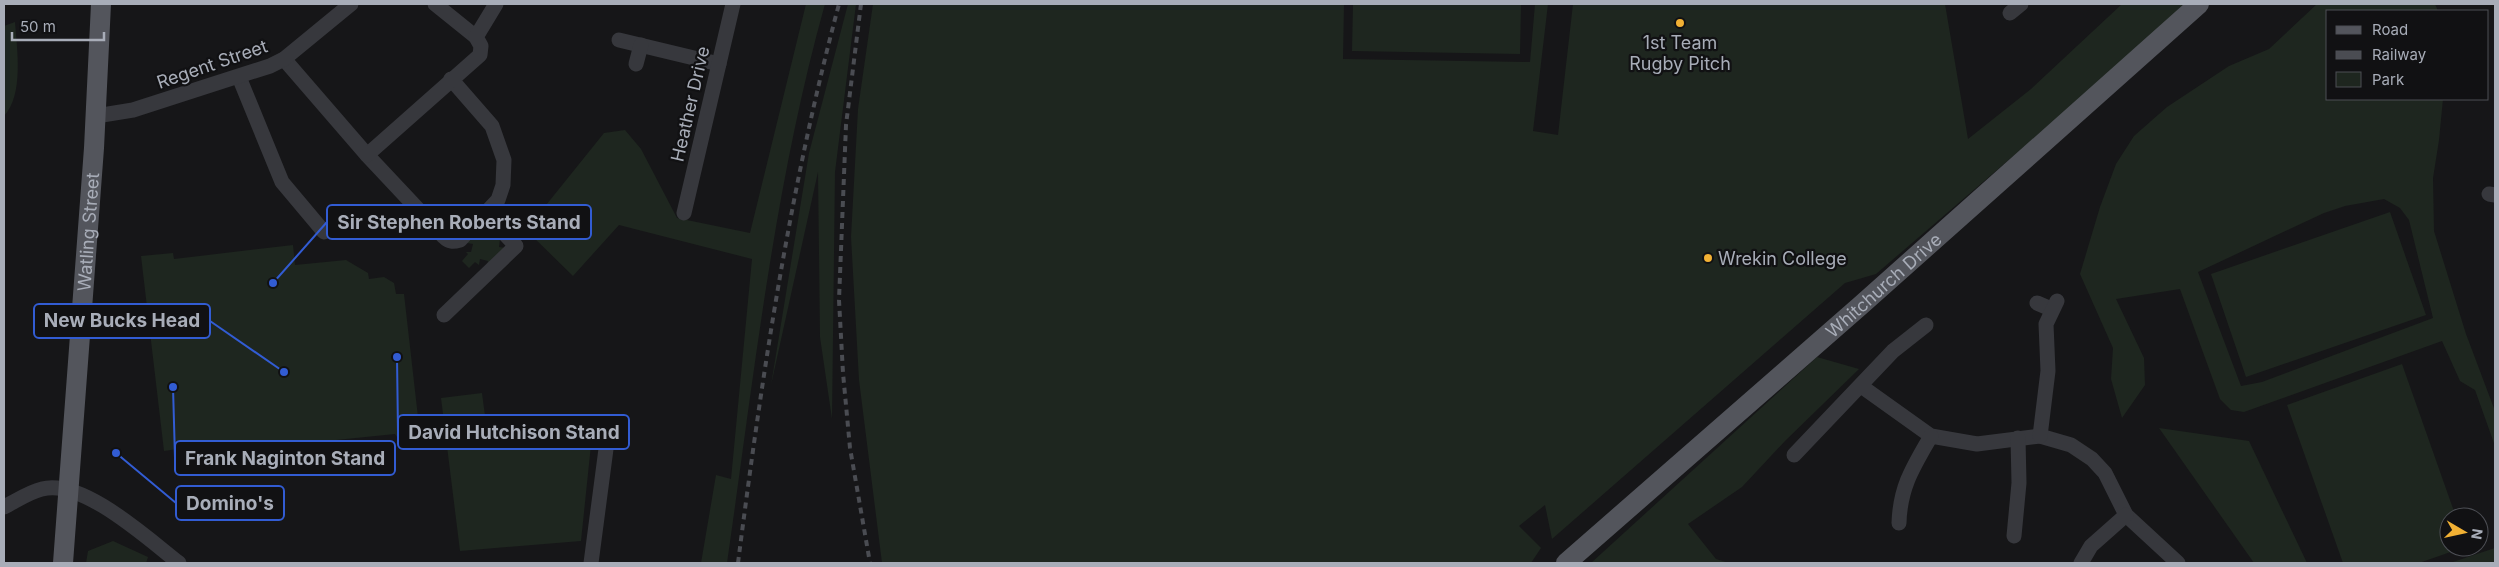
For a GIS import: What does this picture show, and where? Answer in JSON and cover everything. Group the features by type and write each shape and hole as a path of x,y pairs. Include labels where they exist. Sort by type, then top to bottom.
{"main road":[{"name":"Watling Street","path":"63,563 70,489 96,116 101,4"},
{"name":"Whitchurch Drive","path":"1566,563 1860,306 2199,4"}],"street":[{"name":"Regent Street","path":"96,116 133,110 239,77 284,59 351,4"},
{"path":"368,155 480,55 481,46 476,37 435,4"},
{"path":"476,37 496,4"},
{"name":"Heather Drive","path":"684,213 733,4"},
{"path":"618,40 719,64"},
{"path":"636,64 641,45"},
{"path":"284,59 368,155 448,241 460,240 498,200 503,185 504,160 492,126 451,79"},
{"path":"239,77 282,182 324,232"},
{"path":"444,316 516,246 486,214"},
{"path":"2040,436 2048,371 2046,324 2048,304"},
{"path":"1794,455 1893,351 1926,325"},
{"path":"1861,386 1931,436 1977,444 2040,436 2071,445 2092,459 2105,473 2115,489 2126,515 2178,563"},
{"path":"1899,523 1900,502 1906,479 1931,436"},
{"path":"2014,536 2019,483 2018,438"},
{"path":"592,563 606,449"},
{"path":"4,507 43,488 70,489 106,507 179,563"},
{"path":"2081,563 2091,546 2126,515"}],"green space":[{"path":"806,4 825,4 807,73 779,212 756,352 727,563 701,563 716,475 731,479 752,259 619,225 573,276 526,230 604,133 625,130 641,149 677,218 750,233"},
{"path":"848,4 856,4 835,172 832,419 820,337 818,172 771,385 809,153"},
{"path":"873,4 1344,4 1343,59 1530,62 1535,4 1548,4 1533,131 1558,135 1573,4 1945,4 1968,139 2031,89 2122,4 2190,4 1876,274 1845,283 1552,539 1545,505 1519,526 1541,548 1531,563 882,563 859,380 851,237 858,109"},
{"path":"1353,4 1521,4 1520,54 1352,51"},
{"path":"2317,4 2435,4 2438,10 2326,10 2326,100 2443,100 2433,178 2434,231 2466,334 2495,411 2495,446 2475,390 2460,381 2442,341 2244,412 2231,410 2220,399 2180,289 2116,299 2144,358 2145,385 2122,418 2111,379 2113,348 2080,274 2100,207 2116,164 2134,136 2167,107 2229,66 2269,49","holes":["2384,199 2400,208 2409,220 2433,318 2262,382 2241,386 2198,272 2324,213 2345,206"]},
{"path":"15,22 18,58 17,84 10,107 4,116 4,26"},
{"path":"2390,212 2426,315 2246,377 2211,274"},
{"path":"486,225 485,230 493,232 500,239 499,247 506,248 487,265 488,261 480,259 479,265 475,262 469,268 462,261 468,254 466,252 471,252 473,244 467,243"},
{"path":"293,245 295,265 346,260 368,273 369,279 384,277 394,283 396,294 404,294 418,417 406,418 408,433 401,440 395,434 336,440 337,452 254,462 252,451 191,458 186,465 179,459 178,449 164,451 141,256 173,253 174,259"},
{"path":"1817,357 1859,369 1785,441 1742,487 1688,524 1716,559 1729,563 1591,563"},
{"path":"2402,364 2452,507 2439,507 2439,556 2419,563 2343,563 2287,405"},
{"path":"482,393 489,446 591,445 581,541 460,551 441,398"},
{"path":"2159,428 2249,441 2307,563 2254,563"},
{"path":"113,541 148,557 146,563 86,563 88,551"},
{"path":"2495,548 2495,563 2450,563 2468,557 2489,557 2489,550"}],"railway":[{"path":"738,563 757,422 779,282 806,142 839,4"},
{"path":"861,4 846,125 839,300 850,448 870,563"}],"place":[{"name":"1st Team Rugby Pitch","path":"1680,23"},
{"name":"Wrekin College","path":"1708,258"},
{"name":"Sir Stephen Roberts Stand","path":"273,283"},
{"name":"David Hutchison Stand","path":"397,357"},
{"name":"New Bucks Head","path":"284,372"},
{"name":"Frank Naginton Stand","path":"173,387"},
{"name":"Domino's","path":"116,453"}]}
